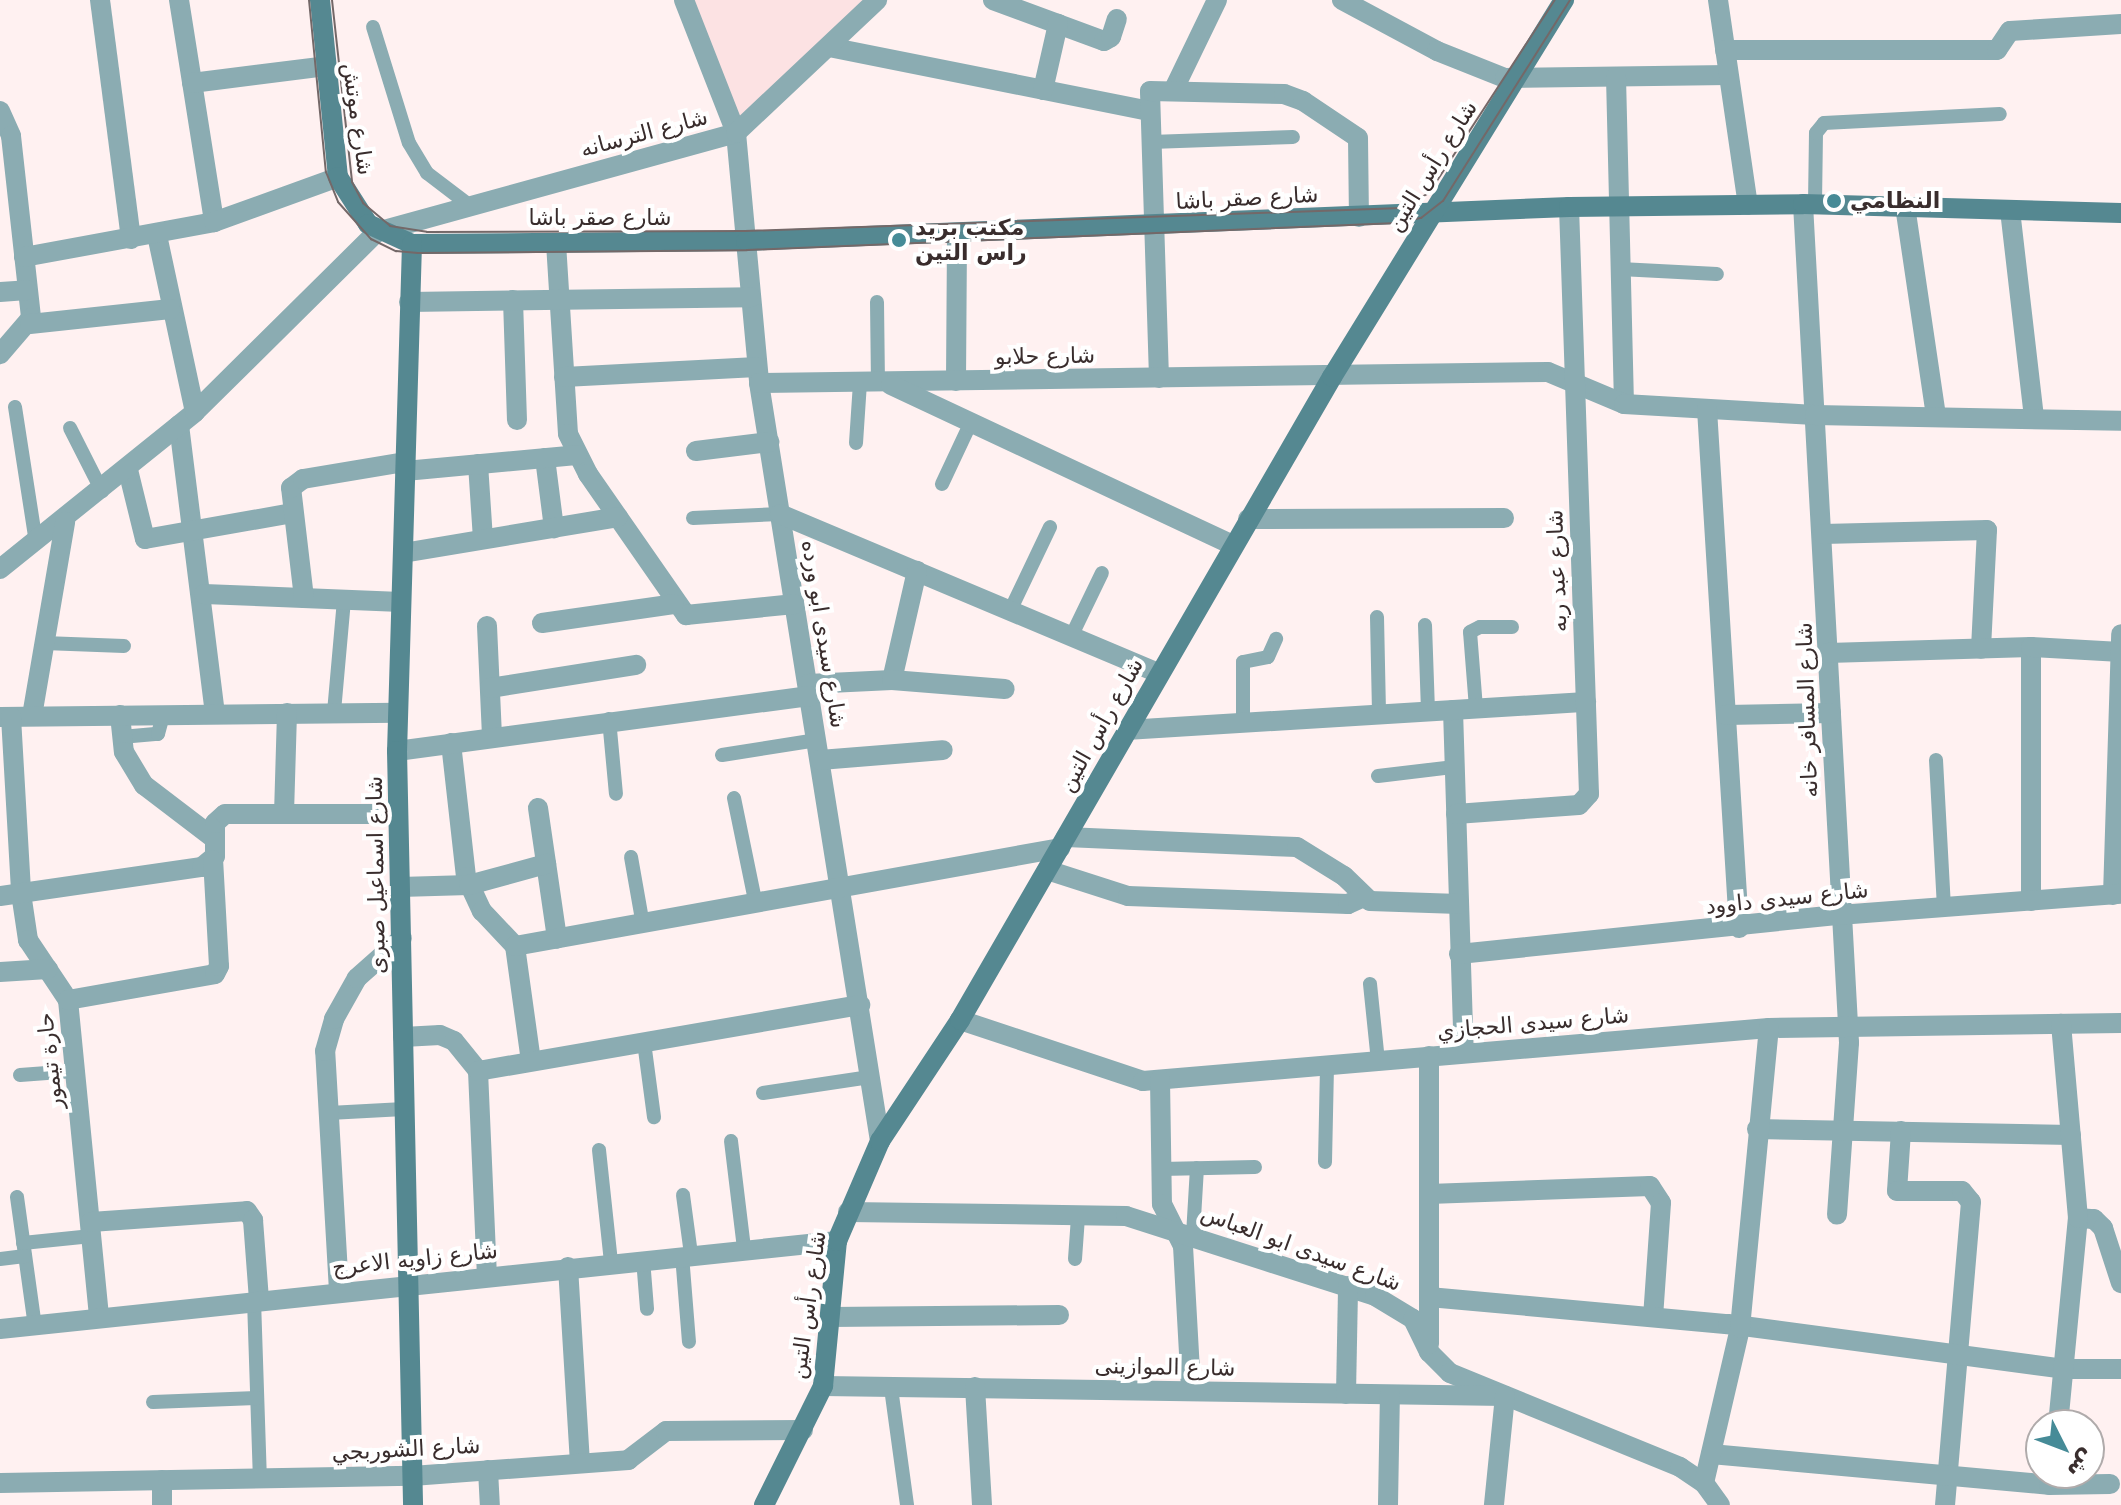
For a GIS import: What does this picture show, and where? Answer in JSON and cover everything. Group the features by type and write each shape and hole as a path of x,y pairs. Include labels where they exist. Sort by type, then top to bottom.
{"main road":[{"name":"شارع موتش","path":"320,0 338,177 358,214 377,232"},
{"name":"شارع رأس التين","path":"764,1505 823,1386 837,1241 880,1141 960,1020 1232,545 1429,215 1564,0"},
{"name":"شارع صقر باشا","path":"377,232 412,244 746,241 1569,207 1809,204 2121,213"},
{"name":"شارع اسماعيل صبرى","path":"412,244 397,751 413,1505"}],"street":[{"path":"100,0 131,239"},
{"path":"179,0 214,222"},
{"name":"شارع الترسانه","path":"377,232 736,133 877,0"},
{"path":"993,0 1106,41 1117,19"},
{"path":"1173,91 1217,0"},
{"path":"1342,0 1437,51 1514,80 1728,75"},
{"path":"1718,0 1748,205"},
{"name":"شارع سيدى ابو ورده","path":"690,3 736,133 758,375 880,1141"},
{"path":"1043,90 1058,24"},
{"path":"1725,50 1997,50 2010,31 2121,24"},
{"path":"829,47 1149,111"},
{"path":"192,83 326,66"},
{"path":"1616,77 1624,404"},
{"path":"1159,378 1150,91 1284,94 1356,135 1359,217"},
{"path":"0,111 11,136 7,170 24,257 30,324"},
{"path":"24,257 157,235 214,222 338,177"},
{"name":"شارع المسافر خانه","path":"1809,204 1815,415 1847,1024 1837,1215"},
{"path":"1905,206 1936,415"},
{"name":"شارع عبد ربه","path":"1456,814 1583,803 1589,794 1569,207"},
{"path":"2010,210 2034,417"},
{"path":"0,569 65,522 187,418 377,232"},
{"path":"956,381 957,233"},
{"path":"157,235 187,418 194,531 204,594 215,714"},
{"path":"556,243 568,434 576,455 674,604 694,617 794,604"},
{"path":"0,292 27,290"},
{"path":"409,302 751,297"},
{"path":"513,300 517,420"},
{"path":"0,354 30,324 170,309"},
{"name":"شارع حلابو","path":"564,377 758,375 874,382 1548,372 1624,404 1815,415 2121,421"},
{"path":"874,382 971,422 1232,545"},
{"path":"1707,409 1739,928"},
{"path":"696,451 769,442"},
{"path":"304,598 290,494 298,481 405,466 478,464 576,455"},
{"path":"545,458 554,528"},
{"path":"478,464 483,539"},
{"path":"128,470 143,539 292,513"},
{"path":"780,514 1158,673"},
{"path":"403,553 618,517"},
{"path":"1248,519 1504,518"},
{"name":"حارة تيمور","path":"65,522 44,643 14,717 21,893 28,940 68,1000 99,1317"},
{"path":"1823,534 1987,530 1981,649"},
{"path":"892,680 917,571"},
{"path":"204,594 401,602"},
{"path":"542,623 674,604"},
{"path":"487,626 492,737"},
{"path":"2117,895 2121,634"},
{"path":"2031,647 2031,901"},
{"path":"1828,653 2031,647 2120,652"},
{"path":"490,688 636,665"},
{"path":"397,751 892,680 1005,689"},
{"path":"1126,730 1586,702"},
{"path":"1453,710 1464,1053"},
{"path":"284,814 287,713"},
{"path":"14,717 398,713"},
{"path":"1726,715 1831,713"},
{"path":"120,715 121,737 144,785 215,839"},
{"path":"451,743 469,885 482,911 515,946 531,1061"},
{"path":"818,750 943,750"},
{"path":"538,808 557,939"},
{"path":"68,1000 215,974 219,966 213,860 215,823 221,815 398,814"},
{"path":"515,946 841,891 1063,842 1297,847 1344,876 1364,897 1378,903 1459,904"},
{"path":"0,896 202,867 213,860"},
{"path":"400,887 469,885 546,864"},
{"path":"1047,870 1128,896 1348,904 1364,897"},
{"name":"شارع سيدى داوود","path":"1459,954 1739,928 1839,915 2117,895"},
{"path":"339,1291 325,1051 334,1019 357,978 402,938"},
{"path":"0,972 48,969"},
{"path":"478,1071 860,1005"},
{"name":"شارع سيدى الحجازي","path":"960,1020 1143,1081 1769,1028 1847,1024 2121,1023"},
{"path":"2060,1409 2078,1218 2061,1024"},
{"path":"1704,1483 1740,1328 1769,1028"},
{"path":"403,1037 440,1035 454,1041 478,1071 487,1275"},
{"path":"1429,1056 1429,1352"},
{"path":"1160,1080 1163,1212 1184,1232 1191,1391"},
{"path":"1757,1129 2071,1135"},
{"path":"1901,1131 1897,1191 1962,1191 1970,1199 1945,1505"},
{"path":"1429,1194 1650,1186 1661,1203 1653,1317"},
{"path":"92,1229 247,1211 253,1220 257,1300"},
{"name":"شارع سيدى ابو العباس","path":"848,1212 1126,1216 1348,1286 1396,1304 1413,1319 1429,1352 1450,1373 1680,1467 1704,1483 1720,1505"},
{"path":"2078,1218 2094,1219 2103,1228 2121,1283"},
{"name":"شارع زاويه الاعرج","path":"0,1329 407,1283 837,1241"},
{"path":"568,1267 580,1463"},
{"path":"1346,1394 1348,1286"},
{"path":"1429,1297 1653,1317 2066,1369 2121,1369"},
{"path":"830,1317 1059,1315"},
{"name":"شارع الموازينى","path":"823,1386 1505,1396"},
{"path":"975,1387 982,1505"},
{"path":"1388,1505 1390,1395"},
{"path":"1494,1505 1505,1396"},
{"name":"شارع الشوربجي","path":"0,1483 412,1476 628,1460 666,1431 803,1430"},
{"path":"1711,1454 1948,1477 2025,1479"},
{"path":"488,1470 490,1505"},
{"path":"162,1480 162,1505"},
{"path":"2105,1484 2110,1484"}],"lane":[{"path":"373,27 409,143 427,173 469,205"},
{"path":"1809,204 1816,133 1824,123 2000,114"},
{"path":"1151,142 1293,137"},
{"path":"1620,269 1717,274"},
{"path":"856,443 874,382 877,302"},
{"path":"15,407 36,543"},
{"path":"942,484 971,422"},
{"path":"70,428 102,491"},
{"path":"693,518 780,514"},
{"path":"1010,611 1050,527"},
{"path":"1071,637 1102,573"},
{"path":"334,712 344,600"},
{"path":"1377,617 1379,714"},
{"path":"1425,625 1428,711"},
{"path":"1476,708 1470,632 1480,627 1512,627"},
{"path":"1243,722 1243,662 1268,657 1276,639"},
{"path":"44,643 124,646"},
{"path":"121,737 158,734 163,715"},
{"path":"609,719 616,794"},
{"path":"722,755 818,750"},
{"path":"1936,760 1944,908"},
{"path":"1378,776 1454,767"},
{"path":"734,798 756,905"},
{"path":"631,857 643,925"},
{"path":"1370,984 1378,1061"},
{"path":"644,1042 654,1117"},
{"path":"1325,1162 1327,1065"},
{"path":"20,1075 74,1071"},
{"path":"763,1093 870,1077"},
{"path":"329,1113 404,1109"},
{"path":"731,1141 744,1249"},
{"path":"599,1150 611,1262"},
{"path":"1161,1169 1255,1167"},
{"path":"1184,1232 1197,1168"},
{"path":"683,1195 689,1342"},
{"path":"17,1197 35,1326"},
{"path":"1075,1259 1078,1217"},
{"path":"0,1259 92,1229"},
{"path":"643,1259 647,1309"},
{"path":"257,1300 260,1478"},
{"path":"891,1388 907,1505"},
{"path":"153,1402 257,1398"}],"shaded area":[{"path":"688,0 867,0 740,125"}],"tram line":[{"path":"309,0 326,172 338,202 371,239 396,251 418,253 747,250 1397,223 1421,218 1443,201 1570,0"},
{"path":"332,0 352,182 363,203 390,226 427,232 745,231 1402,208 1429,193 1555,0"}],"place":[{"name":"النظامي","path":"1834,201"},
{"name":"مكتب بريد راس التين","path":"899,240"}]}
